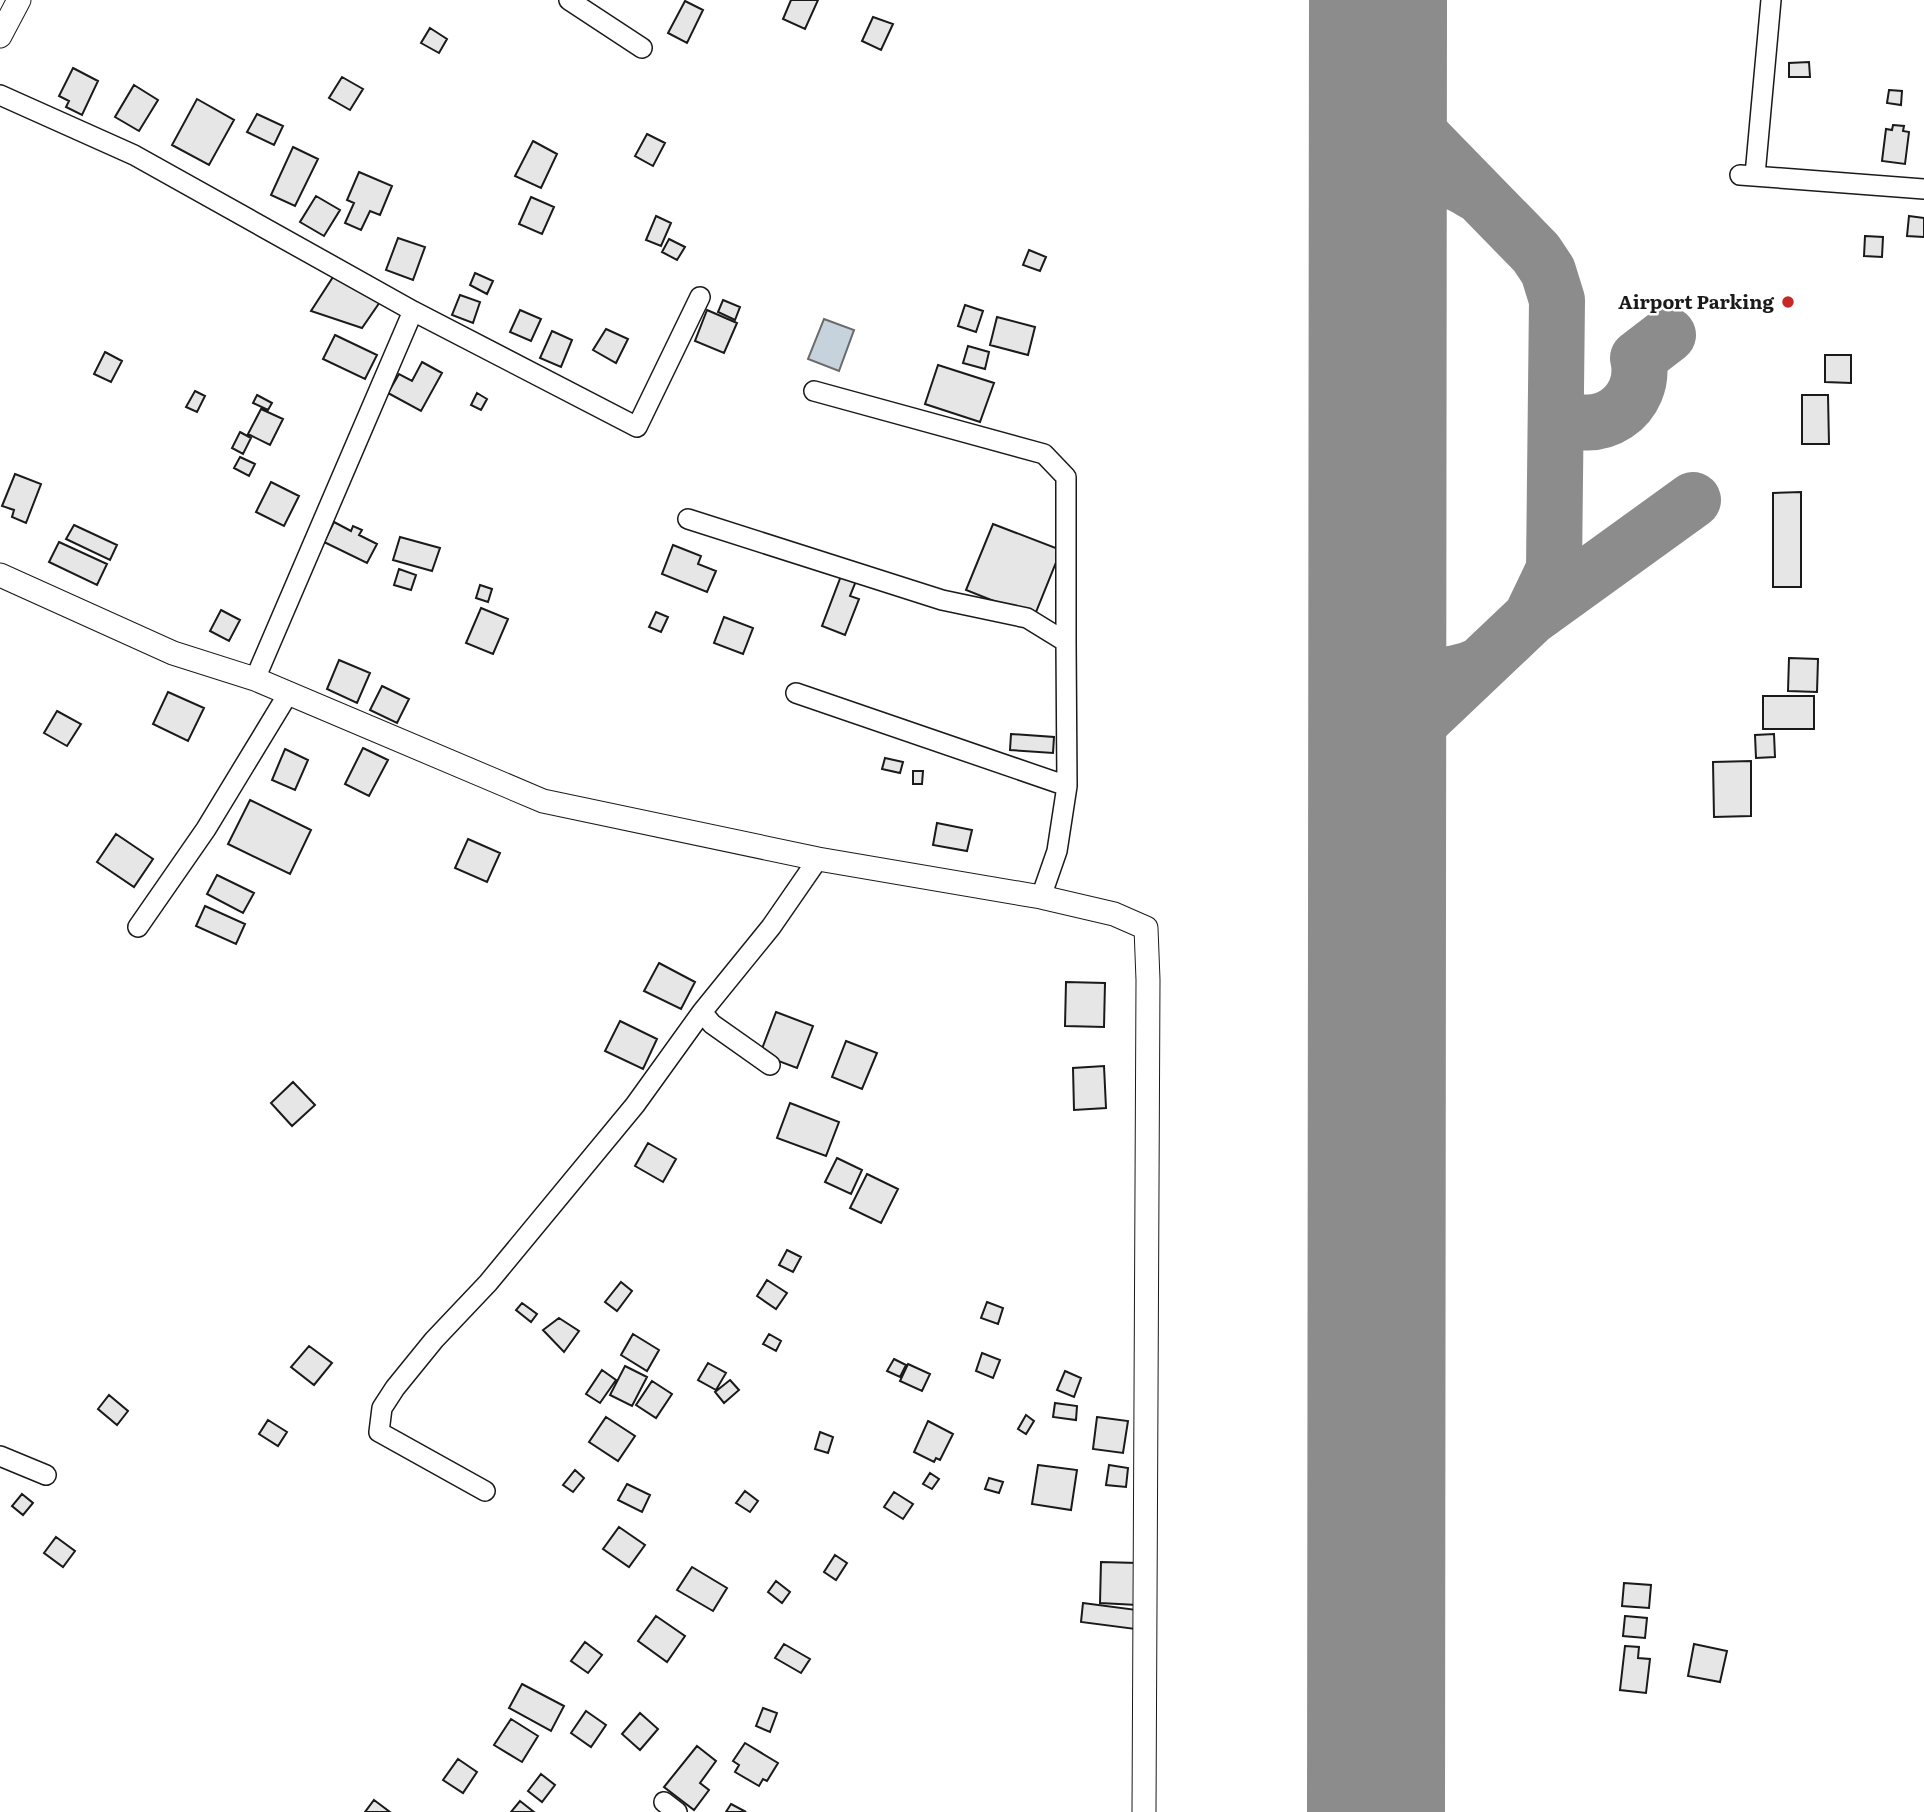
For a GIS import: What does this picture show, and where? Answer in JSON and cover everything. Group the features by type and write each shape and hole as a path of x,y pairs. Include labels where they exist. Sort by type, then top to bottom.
{"street":[{"path":"0,36 19,0"},
{"path":"569,0 642,48"},
{"path":"1771,0 1748,175 1924,189"},
{"path":"0,95 134,155 413,311 637,427 700,297"},
{"path":"254,679 413,311"},
{"path":"814,391 1044,454 1066,477 1067,786 1057,851 1041,897"},
{"path":"688,519 942,600 1027,618 1066,642"},
{"path":"0,575 173,653 254,679 543,801 818,859 1041,897 1114,914 1146,928 1148,1021 1144,1812"},
{"path":"796,693 1067,786"},
{"path":"138,927 206,829 288,694"},
{"path":"485,1491 379,1432 382,1408 434,1340 488,1283 635,1105 702,1012 771,927 818,859"},
{"path":"702,1012 712,1024 770,1065"},
{"path":"0,1457 46,1475"}],"shaded area":[{"path":"824,319 854,330 839,371 808,359"}],"building":[{"path":"791,0 818,0 805,29 783,19"},
{"path":"685,1 703,10 687,43 668,33"},
{"path":"873,17 893,24 881,50 862,41"},
{"path":"430,28 447,39 439,53 421,43"},
{"path":"1809,62 1810,77 1789,77 1789,63"},
{"path":"73,68 98,81 82,115 66,107 69,101 59,96"},
{"path":"342,77 363,89 350,110 329,98"},
{"path":"134,85 158,100 139,131 115,117"},
{"path":"1889,90 1902,91 1901,105 1887,103"},
{"path":"197,99 234,120 209,165 172,145"},
{"path":"257,114 283,126 274,145 247,132"},
{"path":"1893,125 1904,126 1903,131 1909,132 1905,164 1882,161 1886,129 1892,130"},
{"path":"647,134 665,143 653,166 635,156"},
{"path":"533,141 557,154 541,188 515,176"},
{"path":"293,147 318,159 295,206 271,195"},
{"path":"359,172 392,186 380,215 370,211 361,230 345,223 354,203 347,200"},
{"path":"316,196 340,210 324,236 300,222"},
{"path":"531,197 554,207 542,234 519,224"},
{"path":"656,216 671,223 661,246 646,240"},
{"path":"1909,216 1924,218 1924,237 1907,236"},
{"path":"1865,236 1883,237 1882,257 1864,256"},
{"path":"398,238 425,247 413,280 386,270"},
{"path":"669,239 685,247 677,260 662,252"},
{"path":"1029,250 1046,257 1040,271 1023,265"},
{"path":"475,273 493,281 487,294 470,285"},
{"path":"333,277 382,299 362,328 311,311"},
{"path":"460,295 480,302 473,323 452,315"},
{"path":"723,300 740,307 735,320 718,312"},
{"path":"965,305 983,311 976,332 958,326"},
{"path":"520,310 541,319 531,341 510,332"},
{"path":"707,310 737,323 724,353 695,341"},
{"path":"997,317 1035,327 1028,355 990,345"},
{"path":"606,329 628,339 616,363 593,350"},
{"path":"552,331 572,340 561,367 540,358"},
{"path":"335,335 377,355 365,379 323,359"},
{"path":"968,346 989,352 985,369 963,363"},
{"path":"105,352 122,361 111,382 94,374"},
{"path":"1825,355 1851,355 1851,383 1825,382"},
{"path":"422,362 442,373 421,411 388,393 399,374 412,381"},
{"path":"938,365 994,383 980,422 925,404"},
{"path":"195,391 205,396 197,412 186,407"},
{"path":"477,393 487,399 481,410 471,405"},
{"path":"257,395 272,403 268,410 253,403"},
{"path":"1802,395 1828,395 1829,444 1802,444"},
{"path":"261,409 283,419 270,445 248,434"},
{"path":"240,432 251,438 243,454 232,448"},
{"path":"240,457 255,464 249,476 234,468"},
{"path":"15,474 41,484 26,523 12,517 14,510 2,506"},
{"path":"271,482 299,496 284,526 256,512"},
{"path":"1801,492 1801,587 1773,587 1773,493"},
{"path":"334,522 351,531 353,526 362,530 359,535 377,544 367,563 324,542"},
{"path":"993,524 1061,550 1034,617 966,590"},
{"path":"74,525 117,545 110,560 66,539"},
{"path":"400,537 440,548 432,571 393,560"},
{"path":"59,542 107,564 97,585 49,562"},
{"path":"673,545 701,556 698,564 716,571 707,592 662,574"},
{"path":"399,569 416,575 411,590 394,585"},
{"path":"841,576 856,581 850,596 859,599 845,635 822,626"},
{"path":"480,585 492,589 488,602 476,598"},
{"path":"481,608 508,619 493,654 466,643"},
{"path":"221,610 240,620 229,641 210,631"},
{"path":"656,612 668,617 661,632 649,627"},
{"path":"724,617 753,628 743,654 714,643"},
{"path":"1789,658 1818,659 1817,692 1788,691"},
{"path":"339,660 370,673 357,703 327,689"},
{"path":"382,686 409,699 397,723 370,710"},
{"path":"168,692 204,708 188,741 153,724"},
{"path":"1763,696 1814,696 1814,729 1763,729"},
{"path":"57,711 81,724 67,746 44,733"},
{"path":"1011,734 1054,737 1053,753 1010,750"},
{"path":"1774,734 1775,757 1756,758 1755,735"},
{"path":"363,748 388,760 369,796 345,784"},
{"path":"285,749 308,760 295,790 272,780"},
{"path":"885,758 903,762 900,773 882,769"},
{"path":"1751,761 1751,816 1714,817 1713,762"},
{"path":"913,771 923,771 922,784 913,784"},
{"path":"250,800 311,830 290,874 228,844"},
{"path":"937,823 972,830 967,851 933,845"},
{"path":"116,834 153,859 134,887 97,862"},
{"path":"468,839 500,853 487,882 455,868"},
{"path":"217,875 254,893 243,913 207,894"},
{"path":"205,906 245,924 236,944 196,926"},
{"path":"659,963 695,982 681,1009 644,991"},
{"path":"1066,982 1105,983 1104,1027 1065,1026"},
{"path":"776,1012 813,1026 797,1068 760,1054"},
{"path":"620,1021 657,1039 643,1069 605,1051"},
{"path":"846,1041 877,1053 862,1089 832,1077"},
{"path":"1104,1066 1106,1108 1074,1110 1073,1068"},
{"path":"293,1082 315,1105 292,1126 271,1103"},
{"path":"790,1103 839,1122 826,1156 777,1138"},
{"path":"648,1143 676,1159 663,1182 635,1166"},
{"path":"837,1158 862,1170 851,1194 825,1182"},
{"path":"867,1174 898,1189 881,1223 850,1208"},
{"path":"787,1250 801,1257 793,1272 779,1265"},
{"path":"767,1280 787,1293 776,1309 757,1296"},
{"path":"621,1282 632,1291 617,1311 605,1302"},
{"path":"987,1302 1003,1308 998,1324 981,1318"},
{"path":"522,1303 537,1314 531,1322 516,1310"},
{"path":"559,1318 579,1331 564,1352 543,1330"},
{"path":"633,1334 659,1350 647,1371 621,1355"},
{"path":"769,1334 781,1341 776,1351 763,1344"},
{"path":"309,1346 332,1363 314,1385 291,1367"},
{"path":"982,1353 1000,1360 993,1378 976,1371"},
{"path":"894,1359 906,1365 900,1377 887,1371"},
{"path":"708,1363 726,1373 716,1390 698,1380"},
{"path":"908,1364 930,1374 922,1391 900,1381"},
{"path":"625,1366 647,1377 632,1406 610,1395"},
{"path":"602,1370 616,1380 600,1403 586,1394"},
{"path":"1065,1371 1081,1378 1074,1397 1057,1390"},
{"path":"730,1380 739,1390 724,1403 715,1392"},
{"path":"652,1381 672,1394 656,1418 636,1405"},
{"path":"109,1395 128,1411 117,1425 98,1409"},
{"path":"1055,1403 1077,1406 1076,1420 1053,1417"},
{"path":"1026,1415 1034,1421 1026,1434 1018,1429"},
{"path":"606,1417 635,1436 618,1461 589,1442"},
{"path":"1097,1417 1128,1421 1123,1453 1093,1449"},
{"path":"268,1420 287,1432 278,1446 259,1434"},
{"path":"928,1421 953,1434 940,1460 936,1458 934,1462 914,1452"},
{"path":"820,1432 833,1437 828,1453 815,1449"},
{"path":"1038,1465 1077,1470 1071,1510 1032,1504"},
{"path":"1109,1465 1128,1468 1126,1487 1106,1485"},
{"path":"575,1470 584,1478 573,1492 563,1485"},
{"path":"930,1473 939,1479 932,1489 923,1484"},
{"path":"989,1478 1003,1482 999,1493 985,1489"},
{"path":"627,1484 650,1495 642,1512 618,1500"},
{"path":"745,1491 758,1501 750,1512 736,1503"},
{"path":"894,1492 913,1504 903,1519 884,1507"},
{"path":"22,1494 33,1503 23,1515 12,1506"},
{"path":"619,1527 645,1545 629,1567 603,1549"},
{"path":"56,1537 75,1551 63,1567 44,1553"},
{"path":"835,1555 847,1563 836,1580 824,1572"},
{"path":"1101,1562 1138,1563 1137,1605 1100,1603"},
{"path":"692,1567 727,1588 713,1611 677,1590"},
{"path":"776,1581 790,1592 782,1603 768,1592"},
{"path":"1624,1583 1651,1585 1649,1608 1622,1606"},
{"path":"1083,1603 1137,1610 1135,1629 1081,1622"},
{"path":"656,1616 685,1636 667,1662 638,1641"},
{"path":"1625,1616 1647,1618 1645,1638 1623,1636"},
{"path":"585,1642 602,1655 588,1673 571,1661"},
{"path":"784,1644 810,1659 801,1673 775,1658"},
{"path":"1694,1644 1727,1651 1720,1682 1688,1676"},
{"path":"1625,1646 1639,1647 1638,1658 1650,1659 1646,1693 1620,1690"},
{"path":"522,1684 564,1706 551,1731 509,1708"},
{"path":"763,1708 777,1713 770,1732 756,1726"},
{"path":"586,1711 606,1725 591,1747 571,1733"},
{"path":"640,1713 658,1729 640,1750 622,1734"},
{"path":"511,1719 538,1736 522,1762 494,1745"},
{"path":"745,1743 778,1763 767,1781 763,1779 759,1786 735,1772 739,1765 733,1761"},
{"path":"697,1746 716,1761 700,1783 709,1790 694,1810 664,1787"},
{"path":"458,1759 477,1772 463,1793 443,1780"},
{"path":"541,1774 555,1785 542,1802 528,1791"},
{"path":"374,1800 390,1812 365,1812"},
{"path":"520,1801 534,1812 511,1812"},
{"path":"731,1804 746,1812 726,1812"}],"taxiway":[{"path":"1378,91 1536,253 1548,271 1557,300 1554,569 1531,617"},
{"path":"1377,255 1385,218 1396,202 1419,185 1447,180 1477,194"},
{"path":"1556,412 1571,420 1587,423 1616,414 1627,404 1635,391 1639,375 1638,358 1668,335"},
{"path":"1377,763 1531,617 1693,500"},
{"path":"1377,574 1382,637 1390,658 1400,667 1426,675 1440,675 1480,665"}],"runway":[{"path":"1376,1812 1378,0"}],"place":[{"name":"Airport Parking","path":"1788,302"}]}
